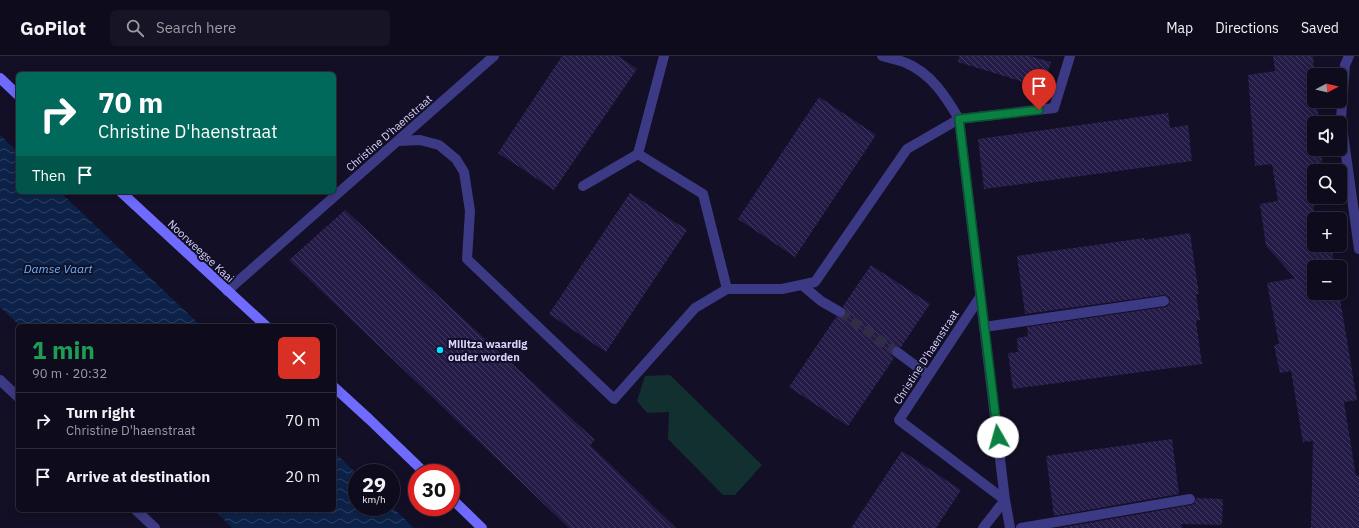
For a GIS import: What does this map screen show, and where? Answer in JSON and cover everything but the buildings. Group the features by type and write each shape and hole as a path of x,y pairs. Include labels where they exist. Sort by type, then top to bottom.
{"main road":[{"path":"0,78 16,92"},
{"name":"Noorweegse Kaai","path":"124,194 264,324"},
{"path":"336,389 416,464"},
{"path":"460,507 482,528"}],"street":[{"name":"Christine D'haenstraat","path":"227,291 494,56"},
{"path":"583,186 638,154 664,56"},
{"path":"883,56 907,63 923,73 949,102 959,119 1005,500 1010,528"},
{"path":"399,140 420,140 439,145 456,159 464,172 470,211 467,259 614,399 695,308 727,289 782,289 815,282 907,149 959,119 1054,108 1070,56"},
{"path":"1349,56 1346,65 1341,119 1355,190 1359,249"},
{"path":"638,154 703,194 727,289"},
{"path":"802,285 820,301 840,312"},
{"name":"Christine D'haenstraat","path":"980,297 899,420 1005,500"},
{"path":"984,327 1164,300"},
{"path":"897,352 928,375"},
{"path":"0,380 16,396"},
{"path":"1021,528 1190,499"},
{"path":"983,528 1005,500"},
{"path":"138,512 154,528"}],"green space":[{"path":"670,375 762,465 735,495 723,495 668,439 669,412 647,413 637,401 645,376"}],"water":[{"name":"Damse Vaart","path":"0,135 16,150 16,194 62,194 199,324 18,324 0,307"},
{"path":"336,454 348,465 348,516 400,516 400,515 414,528 232,528 216,512 336,512"}],"tunnel":[{"path":"840,312 897,352"}],"place":[{"name":"Militza waardig ouder worden","path":"440,350"}],"route":[{"path":"998,437 959,119 1039,110"}]}
